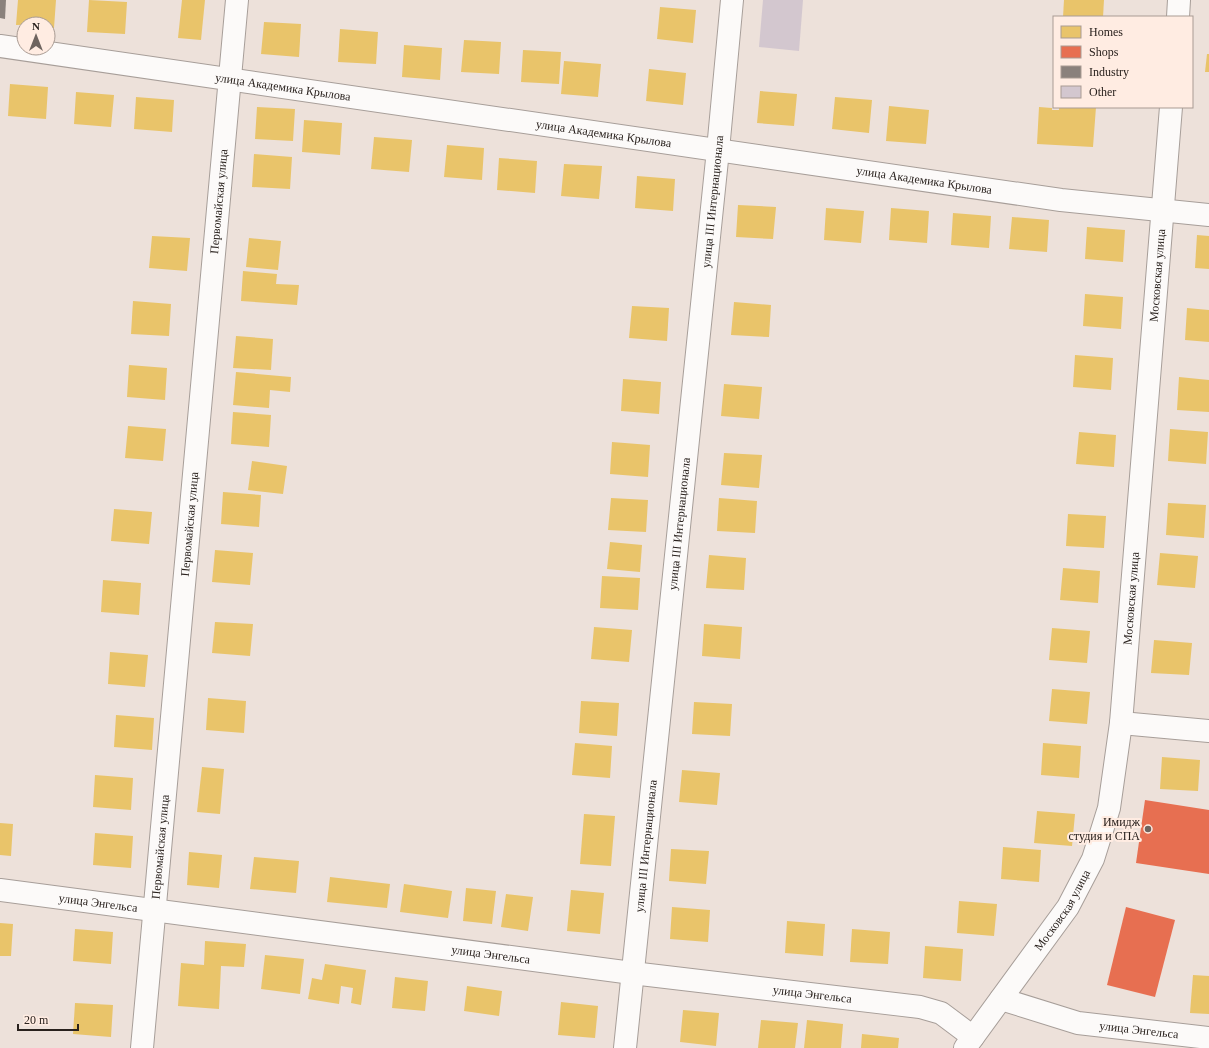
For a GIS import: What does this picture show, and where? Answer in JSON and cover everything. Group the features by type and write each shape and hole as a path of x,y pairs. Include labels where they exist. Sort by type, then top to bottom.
{"street":[{"name":"Первомайская улица","path":"142,1048 156,911 237,0"},
{"name":"улица III Интернационала","path":"625,1048 718,150 732,0"},
{"path":"1178,16 1180,0"},
{"name":"улица Академика Крылова","path":"0,46 1060,200 1209,215"},
{"name":"Московская улица","path":"969,1043 1068,908 1093,859 1108,808 1121,723 1171,108"},
{"path":"1121,723 1209,731"},
{"name":"улица Энгельса","path":"0,890 632,973 920,1007 941,1013 969,1043"},
{"name":"улица Энгельса","path":"1001,999 1078,1023 1209,1038"}],"building: Homes":[{"path":"18,0 56,0 55,16 17,16"},
{"path":"89,0 127,2 125,34 87,32"},
{"path":"182,0 205,0 201,40 178,38"},
{"path":"1064,0 1104,0 1103,16 1063,16"},
{"path":"660,7 696,10 693,43 657,39"},
{"path":"264,22 301,24 299,57 261,54"},
{"path":"340,29 378,32 376,64 338,62"},
{"path":"464,40 501,42 499,74 461,72"},
{"path":"404,45 442,48 440,80 402,77"},
{"path":"523,50 561,52 559,84 521,82"},
{"path":"1207,54 1209,54 1209,72 1205,72"},
{"path":"564,61 601,64 598,97 561,94"},
{"path":"649,69 686,73 683,105 646,101"},
{"path":"10,84 48,87 46,119 8,116"},
{"path":"760,91 797,94 794,126 757,123"},
{"path":"76,92 114,95 111,127 74,124"},
{"path":"136,97 174,100 172,132 134,129"},
{"path":"835,97 872,100 869,133 832,129"},
{"path":"889,106 929,110 926,144 886,141"},
{"path":"257,107 295,109 293,141 255,139"},
{"path":"1039,107 1052,108 1052,110 1059,110 1059,108 1096,108 1093,147 1037,144"},
{"path":"304,120 342,123 340,155 302,152"},
{"path":"374,137 412,140 409,172 371,169"},
{"path":"447,145 484,148 482,180 444,177"},
{"path":"254,154 292,157 290,189 252,187"},
{"path":"499,158 537,161 535,193 497,190"},
{"path":"564,164 602,166 599,199 561,196"},
{"path":"637,176 675,179 673,211 635,208"},
{"path":"738,205 776,207 773,239 736,237"},
{"path":"826,208 864,211 861,243 824,240"},
{"path":"891,208 929,211 927,243 889,240"},
{"path":"953,213 991,216 989,248 951,245"},
{"path":"1012,217 1049,220 1047,252 1009,249"},
{"path":"1087,227 1125,230 1123,262 1085,259"},
{"path":"1197,235 1209,236 1209,269 1195,268"},
{"path":"152,236 190,238 187,271 149,268"},
{"path":"249,238 281,241 278,270 246,267"},
{"path":"243,271 277,274 276,284 299,285 297,305 241,301"},
{"path":"1085,294 1123,297 1121,329 1083,326"},
{"path":"133,301 171,304 169,336 131,334"},
{"path":"734,302 771,305 769,337 731,335"},
{"path":"632,306 669,308 667,341 629,338"},
{"path":"1187,308 1209,310 1209,342 1185,340"},
{"path":"236,336 273,339 271,370 233,368"},
{"path":"1075,355 1113,358 1111,390 1073,387"},
{"path":"129,365 167,368 165,400 127,397"},
{"path":"236,372 291,377 290,392 270,390 269,408 233,405"},
{"path":"1179,377 1209,380 1209,412 1177,410"},
{"path":"623,379 661,382 659,414 621,411"},
{"path":"724,384 762,387 759,419 721,416"},
{"path":"233,412 271,415 269,447 231,444"},
{"path":"128,426 166,429 163,461 125,458"},
{"path":"1170,429 1208,432 1206,464 1168,461"},
{"path":"1079,432 1116,435 1114,467 1076,464"},
{"path":"612,442 650,445 648,477 610,474"},
{"path":"724,453 762,455 759,488 721,485"},
{"path":"252,461 287,466 283,494 248,490"},
{"path":"223,492 261,495 259,527 221,524"},
{"path":"611,498 648,500 646,532 608,530"},
{"path":"719,498 757,501 755,533 717,531"},
{"path":"1168,503 1206,505 1204,538 1166,535"},
{"path":"114,509 152,512 149,544 111,541"},
{"path":"1068,514 1106,516 1104,548 1066,546"},
{"path":"610,542 642,545 640,572 607,569"},
{"path":"215,550 253,553 250,585 212,582"},
{"path":"1160,553 1198,556 1195,588 1157,585"},
{"path":"709,555 746,558 744,590 706,588"},
{"path":"1063,568 1100,571 1098,603 1060,600"},
{"path":"602,576 640,578 638,610 600,608"},
{"path":"103,580 141,583 139,615 101,612"},
{"path":"215,622 253,624 250,656 212,653"},
{"path":"704,624 742,627 740,659 702,656"},
{"path":"594,627 632,630 629,662 591,659"},
{"path":"1052,628 1090,631 1087,663 1049,660"},
{"path":"1154,640 1192,643 1189,675 1151,673"},
{"path":"110,652 148,655 145,687 108,684"},
{"path":"1052,689 1090,692 1087,724 1049,721"},
{"path":"208,698 246,701 244,733 206,730"},
{"path":"581,701 619,703 617,736 579,733"},
{"path":"694,702 732,704 730,736 692,734"},
{"path":"116,715 154,718 152,750 114,747"},
{"path":"575,743 612,746 610,778 572,775"},
{"path":"1043,743 1081,746 1079,778 1041,775"},
{"path":"1162,757 1200,760 1198,791 1160,789"},
{"path":"202,767 224,769 220,814 197,812"},
{"path":"682,770 720,773 717,805 679,802"},
{"path":"95,775 133,778 131,810 93,807"},
{"path":"1037,811 1075,814 1072,846 1034,843"},
{"path":"584,814 615,816 611,866 580,864"},
{"path":"0,823 13,824 11,856 0,855"},
{"path":"95,833 133,836 131,868 93,865"},
{"path":"1003,847 1041,850 1039,882 1001,879"},
{"path":"671,849 709,851 706,884 669,881"},
{"path":"189,852 222,855 219,888 187,885"},
{"path":"254,857 299,861 296,893 250,889"},
{"path":"330,877 390,884 387,908 327,902"},
{"path":"404,884 452,891 448,918 400,912"},
{"path":"466,888 496,891 492,924 463,921"},
{"path":"571,890 604,893 600,934 567,931"},
{"path":"506,894 533,897 528,931 501,927"},
{"path":"959,901 997,904 994,936 957,933"},
{"path":"672,907 710,910 708,942 670,939"},
{"path":"787,921 825,924 823,956 785,953"},
{"path":"0,923 13,924 11,956 0,956"},
{"path":"75,929 113,932 111,964 73,961"},
{"path":"852,929 890,932 888,964 850,962"},
{"path":"205,941 246,944 244,967 221,966 219,1009 178,1006 181,963 204,965"},
{"path":"925,946 963,949 961,981 923,978"},
{"path":"265,955 304,959 300,994 261,989"},
{"path":"325,964 366,970 361,1005 351,1003 353,988 341,986 339,1004 308,999 312,978 322,980"},
{"path":"1193,975 1209,976 1209,1014 1190,1013"},
{"path":"395,977 428,981 425,1011 392,1008"},
{"path":"467,986 502,991 499,1016 464,1011"},
{"path":"561,1002 598,1006 595,1038 558,1035"},
{"path":"75,1003 113,1005 111,1037 73,1034"},
{"path":"683,1010 719,1013 716,1046 680,1042"},
{"path":"761,1020 798,1023 795,1048 758,1048"},
{"path":"807,1020 843,1024 841,1048 804,1048"},
{"path":"862,1034 899,1038 898,1048 861,1048"}],"building: Shops":[{"path":"1145,800 1209,810 1209,874 1136,863"},
{"path":"1126,907 1175,920 1155,997 1107,985"}],"building: Industry":[{"path":"0,0 6,0 5,19 0,18"}],"building: Other":[{"path":"763,0 803,0 799,51 759,47"}],"place":[{"name":"Имидж студия и СПА","path":"1148,829"}]}
